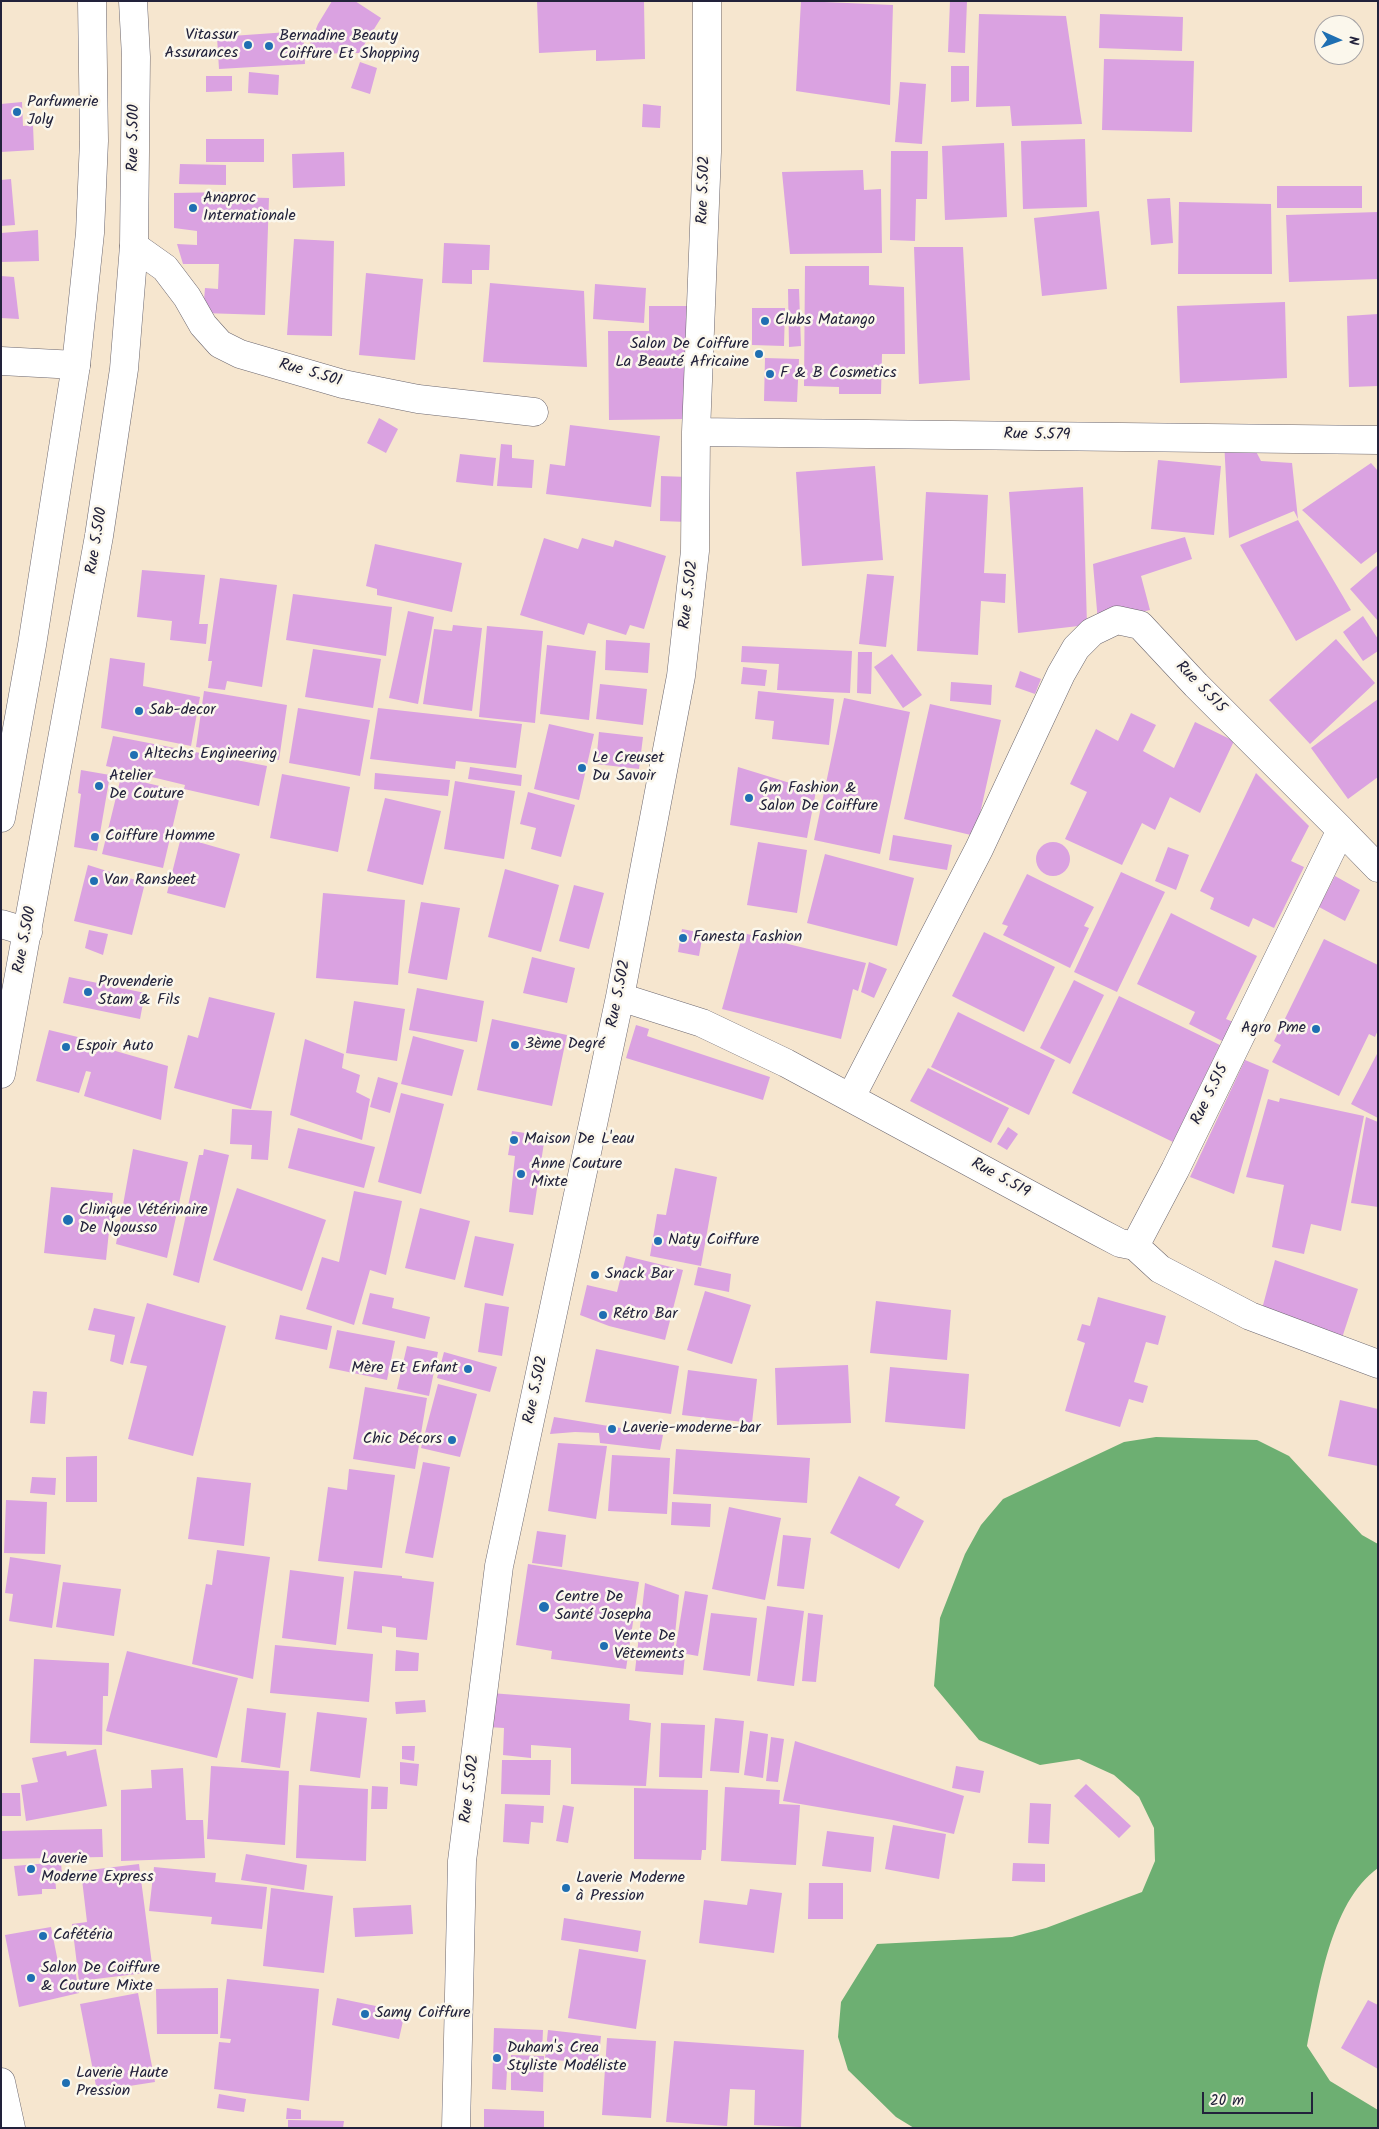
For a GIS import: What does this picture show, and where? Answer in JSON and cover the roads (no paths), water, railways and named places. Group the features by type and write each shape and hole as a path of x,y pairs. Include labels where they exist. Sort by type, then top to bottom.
{"street":[{"path":"1,818 32,644 76,365 90,233 94,141 92,1"},
{"name":"Rue 5.500","path":"1,1074 99,536 124,369 134,246 136,56 133,1"},
{"name":"Rue 5.502","path":"456,2128 462,1861 500,1566 620,997 681,676 695,551 696,432 707,152 707,1"},
{"name":"Rue 5.501","path":"134,246 165,268 187,297 203,325 220,344 240,354 343,384 418,399 534,412"},
{"path":"1,362 76,365"},
{"name":"Rue 5.579","path":"696,432 1378,440"},
{"name":"Rue 5.515","path":"851,1097 979,849 1061,674 1076,648 1092,632 1117,620 1140,625 1196,685 1340,830 1175,1170 1135,1246"},
{"path":"1340,830 1378,868"},
{"path":"1,924 28,932"},
{"name":"Rue 5.519","path":"620,997 702,1023 786,1063 1091,1228 1120,1243 1135,1246 1160,1269 1250,1316 1378,1364"},
{"path":"1,2082 11,2128"}],"place":[{"name":"Vitassur Assurances","path":"248,45"},
{"name":"Bernadine Beauty Coiffure Et Shopping","path":"269,46"},
{"name":"Parfumerie Joly","path":"17,112"},
{"name":"Anaproc Internationale","path":"193,208"},
{"name":"Clubs Matango","path":"765,321"},
{"name":"Salon De Coiffure La Beauté Africaine","path":"759,354"},
{"name":"F & B Cosmetics","path":"770,374"},
{"name":"Sab-decor","path":"139,711"},
{"name":"Altechs Engineering","path":"134,755"},
{"name":"Le Creuset Du Savoir","path":"582,768"},
{"name":"Atelier De Couture","path":"99,786"},
{"name":"Gm Fashion & Salon De Coiffure","path":"749,798"},
{"name":"Coiffure Homme","path":"95,837"},
{"name":"Van Ransbeet","path":"94,881"},
{"name":"Fanesta Fashion","path":"683,938"},
{"name":"Provenderie Stam & Fils","path":"88,992"},
{"name":"Agro Pme","path":"1316,1029"},
{"name":"3ème Degré","path":"515,1045"},
{"name":"Espoir Auto","path":"66,1047"},
{"name":"Maison De L'eau","path":"514,1140"},
{"name":"Anne Couture Mixte","path":"521,1174"},
{"name":"Clinique Vétérinaire De Ngousso","path":"68,1220"},
{"name":"Naty Coiffure","path":"658,1241"},
{"name":"Snack Bar","path":"595,1275"},
{"name":"Rétro Bar","path":"603,1315"},
{"name":"Mère Et Enfant","path":"468,1369"},
{"name":"Laverie-moderne-bar","path":"612,1429"},
{"name":"Chic Décors","path":"452,1440"},
{"name":"Centre De Santé Josepha","path":"544,1607"},
{"name":"Vente De Vêtements","path":"604,1646"},
{"name":"Laverie Moderne Express","path":"31,1869"},
{"name":"Laverie Moderne à Pression","path":"566,1888"},
{"name":"Cafétéria","path":"43,1936"},
{"name":"Salon De Coiffure & Couture Mixte","path":"31,1978"},
{"name":"Samy Coiffure","path":"365,2014"},
{"name":"Duham's Crea Styliste Modéliste","path":"497,2058"},
{"name":"Laverie Haute Pression","path":"66,2083"}]}
